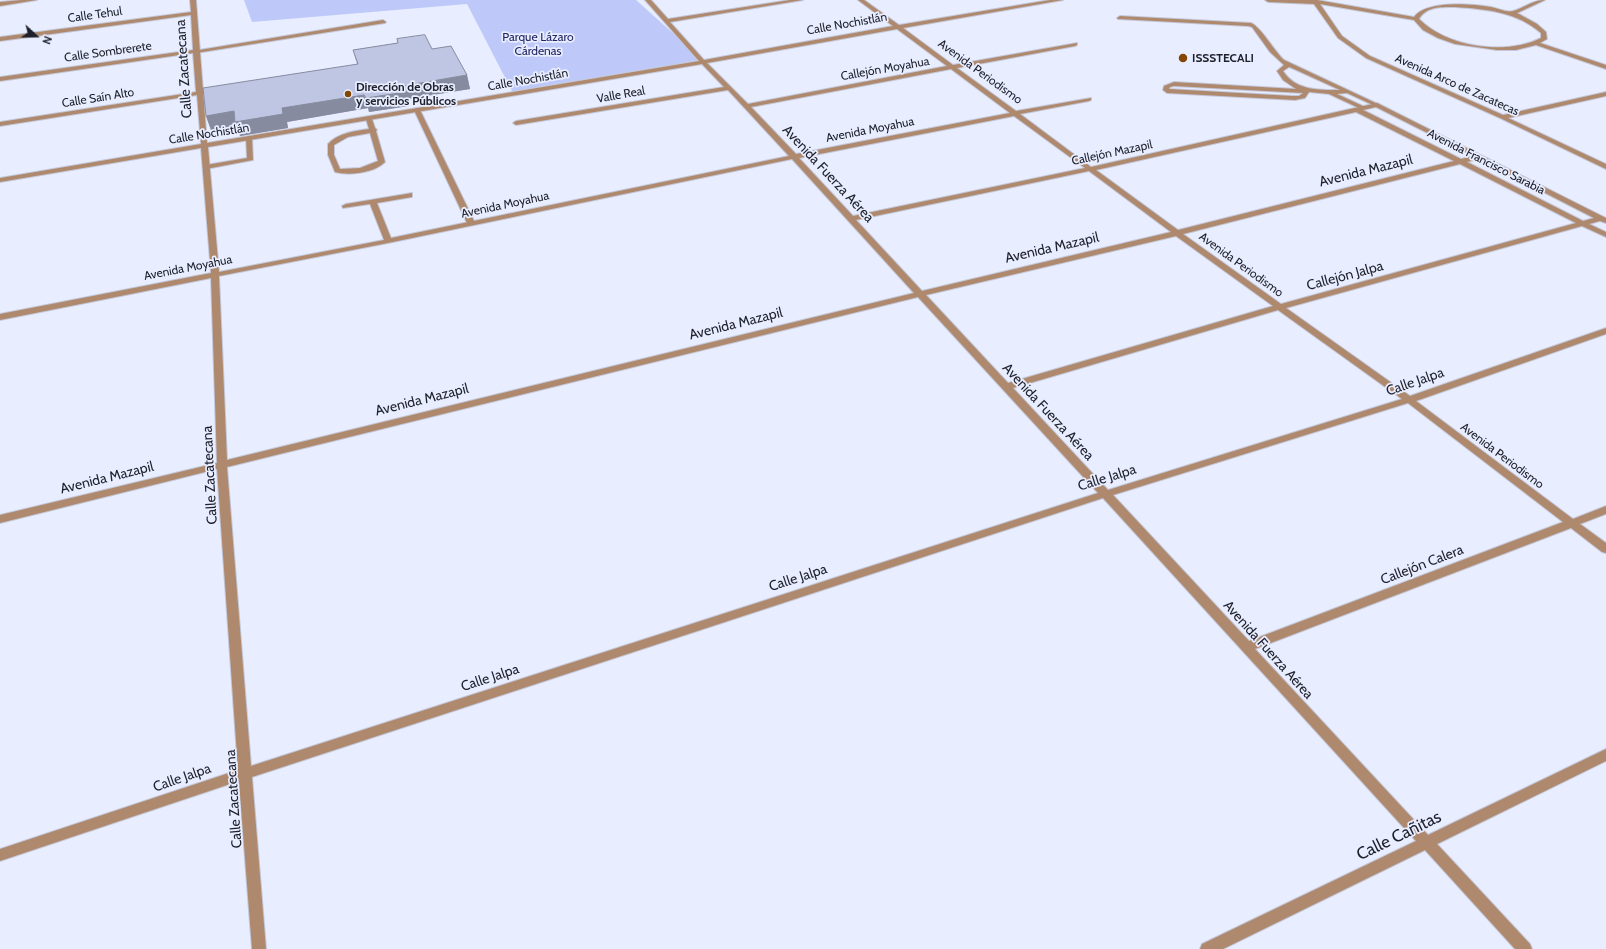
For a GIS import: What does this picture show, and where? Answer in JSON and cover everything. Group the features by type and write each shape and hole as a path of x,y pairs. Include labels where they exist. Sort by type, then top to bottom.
{"street":[{"path":"0,4 34,0"},
{"name":"Calle Zacatecana","path":"193,0 196,51 203,96 204,146 215,273 222,464 233,625 259,949"},
{"name":"Avenida Fuerza Aérea","path":"648,0 703,62 747,106 1004,387 1106,494 1426,844 1525,949"},
{"path":"666,20 800,0"},
{"name":"Avenida Periodismo","path":"861,0 1177,233 1409,400 1606,549"},
{"name":"Calle Nochistlán","path":"0,180 703,62 897,26 1060,0"},
{"path":"1268,0 1315,1 1416,19 1420,25 1430,32 1466,44 1508,48 1526,47 1538,44 1544,39 1544,33 1538,26 1527,20 1511,14 1474,6 1444,6 1426,9 1418,13 1416,19"},
{"path":"1511,14 1542,0"},
{"name":"Avenida Arco de Zacatecas","path":"1315,1 1340,37 1368,58 1502,117 1606,167"},
{"name":"Calle Tehul","path":"0,39 194,13"},
{"path":"1120,18 1249,24 1254,26 1276,56 1287,66 1280,71 1284,79 1308,91"},
{"name":"Calle Sombrerete","path":"0,79 383,22"},
{"name":"Callejón Moyahua","path":"747,106 954,68 1074,44"},
{"path":"1538,44 1606,67"},
{"name":"Avenida Francisco Sarabia","path":"1287,66 1377,105 1604,220"},
{"path":"1308,91 1300,98 1292,98 1179,94 1166,90 1167,86 1174,84 1348,92"},
{"name":"Valle Real","path":"516,123 729,88"},
{"name":"Avenida Francisco Sarabia","path":"1329,92 1460,162 1606,235"},
{"path":"1502,117 1606,94"},
{"name":"Calle Saín Alto","path":"0,124 203,96"},
{"name":"Avenida Moyahua","path":"0,317 215,273 388,241 793,156 1089,100"},
{"name":"Callejón Mazapil","path":"850,219 1090,169 1377,105"},
{"path":"417,110 471,223"},
{"path":"369,119 374,130 382,162 372,167 349,172 338,171 331,155 331,144 340,137 374,130"},
{"path":"206,167 251,159 249,138"},
{"name":"Avenida Mazapil","path":"0,519 919,294 1177,233 1479,157"},
{"path":"346,206 409,196"},
{"path":"373,202 388,241"},
{"name":"Callejón Jalpa","path":"1004,387 1279,307 1583,223 1604,220"},
{"name":"Calle Jalpa","path":"0,855 246,773 1106,494 1409,400 1606,331"},
{"name":"Callejón Calera","path":"1247,647 1606,510"},
{"name":"Calle Cañitas","path":"1207,949 1426,844 1606,755"}],"green space":[{"name":"Parque Lázaro Cárdenas","path":"244,0 636,0 704,61 513,93 467,4 252,22"}],"building":[{"name":"Dirección de Obras y servicios Públicos","path":"425,35 432,49 451,46 467,75 403,86 406,92 366,98 364,95 282,108 283,114 235,122 234,111 206,116 203,88 358,64 353,50 398,43 397,39"}],"place":[{"name":"ISSSTECALI","path":"1183,58"},
{"name":"Dirección de Obras y servicios Públicos","path":"348,94"}]}
